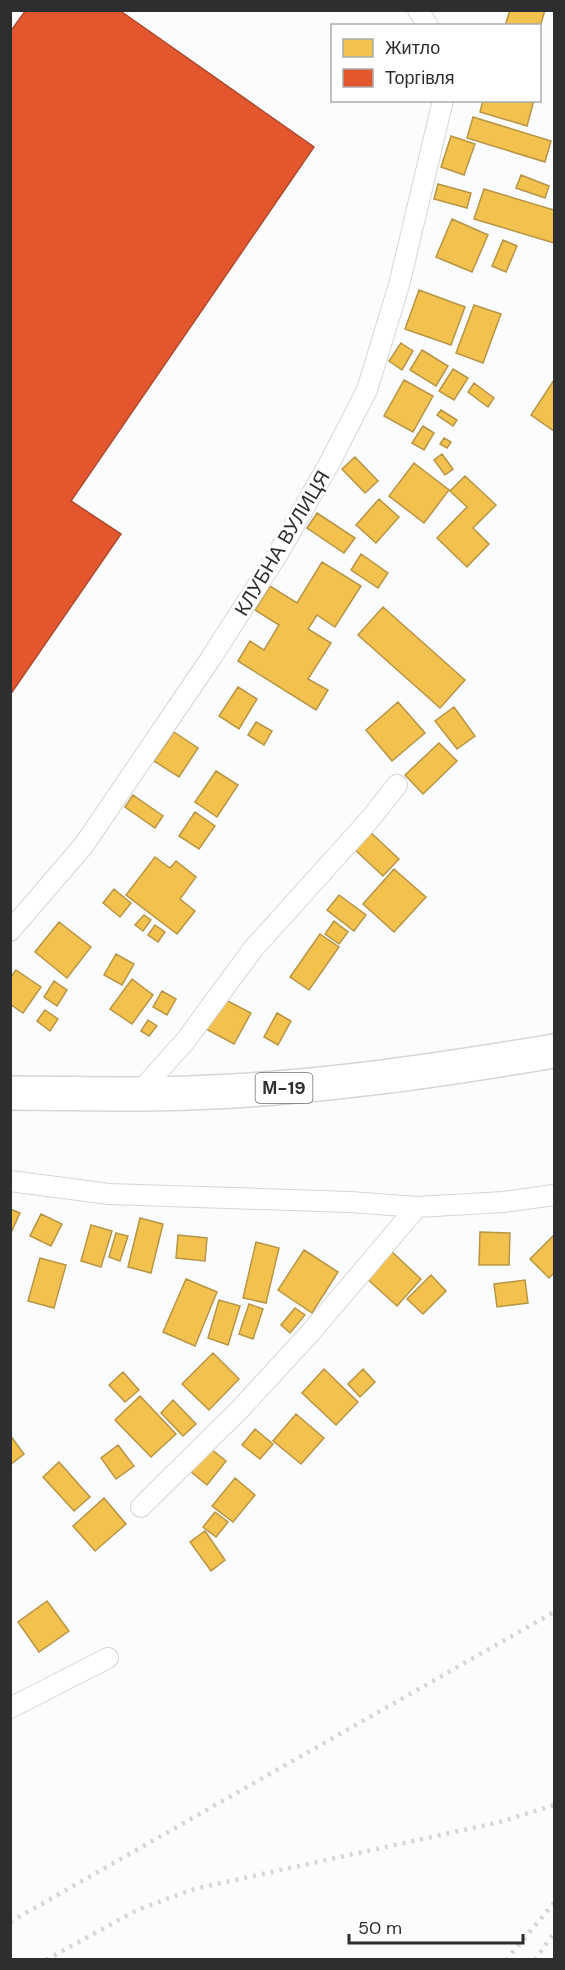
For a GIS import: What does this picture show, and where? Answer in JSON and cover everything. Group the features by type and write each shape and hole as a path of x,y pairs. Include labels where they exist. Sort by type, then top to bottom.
{"highway":[{"name":"М-19","path":"10,1093 138,1094 302,1086 444,1070 555,1051"}],"street":[{"path":"418,10 427,24"},
{"name":"КЛУБНА ВУЛИЦЯ","path":"10,931 84,845 211,658 279,552 335,452 367,390 399,285 442,102"},
{"path":"138,1094 186,1040 253,949 397,785"},
{"path":"10,1180 109,1194 350,1202 417,1207 503,1202 555,1195"},
{"path":"141,1507 241,1408 310,1332 417,1207"},
{"path":"10,1708 108,1658"}],"building: Житло":[{"path":"510,10 545,10 541,24 506,24"},
{"path":"482,102 533,102 527,126 480,112"},
{"path":"473,117 551,141 545,162 467,138"},
{"path":"451,136 475,144 464,175 441,167"},
{"path":"521,175 549,186 545,198 516,188"},
{"path":"438,184 471,193 467,208 434,199"},
{"path":"484,189 554,210 554,243 474,219"},
{"path":"452,219 488,235 472,272 436,257"},
{"path":"503,240 517,246 506,272 492,266"},
{"path":"419,290 465,307 451,345 405,329"},
{"path":"474,305 501,314 483,363 456,353"},
{"path":"401,343 413,351 402,370 389,361"},
{"path":"422,350 448,366 436,386 410,370"},
{"path":"453,369 468,378 454,400 439,391"},
{"path":"404,380 433,396 413,432 384,416"},
{"path":"554,380 554,431 531,415"},
{"path":"474,383 494,398 488,407 468,392"},
{"path":"441,410 457,420 453,426 437,415"},
{"path":"423,426 434,433 424,450 412,443"},
{"path":"444,438 451,442 447,448 440,444"},
{"path":"442,454 453,469 445,475 434,460"},
{"path":"355,457 378,481 365,493 342,469"},
{"path":"414,463 449,490 424,523 389,496"},
{"path":"465,476 496,505 473,528 489,544 467,567 437,538 467,507 450,491"},
{"path":"379,499 399,517 376,543 356,525"},
{"path":"317,513 355,538 344,553 307,528"},
{"path":"361,554 388,573 378,588 351,570"},
{"path":"322,562 361,586 335,627 317,615 308,629 331,643 308,679 328,690 316,710 238,661 250,641 264,650 279,625 255,610 270,586 297,603"},
{"path":"383,607 465,680 440,708 358,635"},
{"path":"238,687 257,699 239,729 219,716"},
{"path":"398,702 425,733 392,761 366,730"},
{"path":"454,707 475,736 457,749 435,721"},
{"path":"256,722 272,731 264,745 248,735"},
{"path":"174,732 198,748 179,777 154,761"},
{"path":"439,743 457,761 423,794 405,775"},
{"path":"216,771 238,785 217,817 195,802"},
{"path":"133,795 163,816 155,828 125,807"},
{"path":"195,812 215,826 199,849 179,836"},
{"path":"368,830 399,859 383,876 352,847"},
{"path":"155,857 170,868 176,861 196,877 180,899 195,911 177,934 126,895"},
{"path":"394,869 426,897 394,932 363,904"},
{"path":"114,889 131,903 120,917 103,903"},
{"path":"339,895 366,915 354,931 327,910"},
{"path":"144,915 151,920 143,931 135,925"},
{"path":"334,921 348,932 339,944 325,934"},
{"path":"59,922 91,947 67,978 35,952"},
{"path":"155,925 165,932 158,942 148,935"},
{"path":"320,934 339,947 309,990 290,977"},
{"path":"116,954 134,964 122,985 104,975"},
{"path":"16,970 41,987 23,1013 10,1004 10,978"},
{"path":"132,979 153,995 132,1024 110,1009"},
{"path":"54,981 67,990 57,1006 44,997"},
{"path":"162,991 176,999 167,1015 153,1007"},
{"path":"220,997 251,1013 234,1044 204,1028"},
{"path":"45,1010 58,1019 50,1031 37,1021"},
{"path":"277,1013 291,1021 278,1045 264,1037"},
{"path":"148,1020 157,1026 149,1036 141,1031"},
{"path":"10,1209 20,1213 10,1235"},
{"path":"41,1214 62,1224 51,1246 30,1236"},
{"path":"140,1218 163,1224 151,1273 128,1267"},
{"path":"91,1225 112,1231 101,1267 81,1261"},
{"path":"480,1232 510,1233 509,1265 479,1265"},
{"path":"116,1233 128,1236 120,1261 109,1257"},
{"path":"178,1235 207,1238 205,1261 176,1258"},
{"path":"554,1235 554,1273 549,1278 530,1259"},
{"path":"256,1242 279,1248 266,1303 243,1298"},
{"path":"304,1250 338,1272 312,1313 278,1290"},
{"path":"390,1250 421,1279 397,1306 365,1277"},
{"path":"40,1258 66,1265 54,1308 28,1301"},
{"path":"431,1275 446,1291 423,1314 407,1299"},
{"path":"186,1279 217,1292 195,1346 163,1332"},
{"path":"525,1280 528,1303 497,1307 494,1284"},
{"path":"219,1300 240,1306 228,1345 208,1338"},
{"path":"249,1304 263,1309 253,1339 239,1334"},
{"path":"295,1308 305,1315 290,1333 281,1325"},
{"path":"213,1353 239,1379 209,1410 182,1384"},
{"path":"324,1369 358,1402 336,1425 302,1393"},
{"path":"363,1369 375,1382 360,1397 348,1384"},
{"path":"123,1372 139,1390 125,1402 109,1385"},
{"path":"140,1396 176,1434 151,1457 115,1420"},
{"path":"173,1400 196,1424 183,1436 161,1413"},
{"path":"296,1414 324,1438 301,1464 273,1441"},
{"path":"255,1429 273,1444 260,1459 242,1445"},
{"path":"10,1435 24,1454 11,1464 10,1463"},
{"path":"118,1445 134,1466 116,1479 101,1458"},
{"path":"210,1448 226,1461 207,1485 191,1472"},
{"path":"59,1462 90,1497 74,1511 43,1477"},
{"path":"235,1478 255,1495 233,1522 212,1506"},
{"path":"104,1498 126,1524 95,1551 73,1526"},
{"path":"215,1512 228,1522 216,1537 203,1527"},
{"path":"205,1531 225,1560 211,1571 190,1542"},
{"path":"47,1601 69,1631 39,1652 18,1622"}],"building: Торгівля":[{"path":"26,10 119,10 314,147 71,501 121,534 10,695 10,32"}],"railway":[{"path":"10,1922 554,1612"},
{"path":"46,1960 137,1910 194,1889 500,1822 554,1805"},
{"path":"506,1960 554,1903"},
{"path":"535,1960 554,1933"}]}
